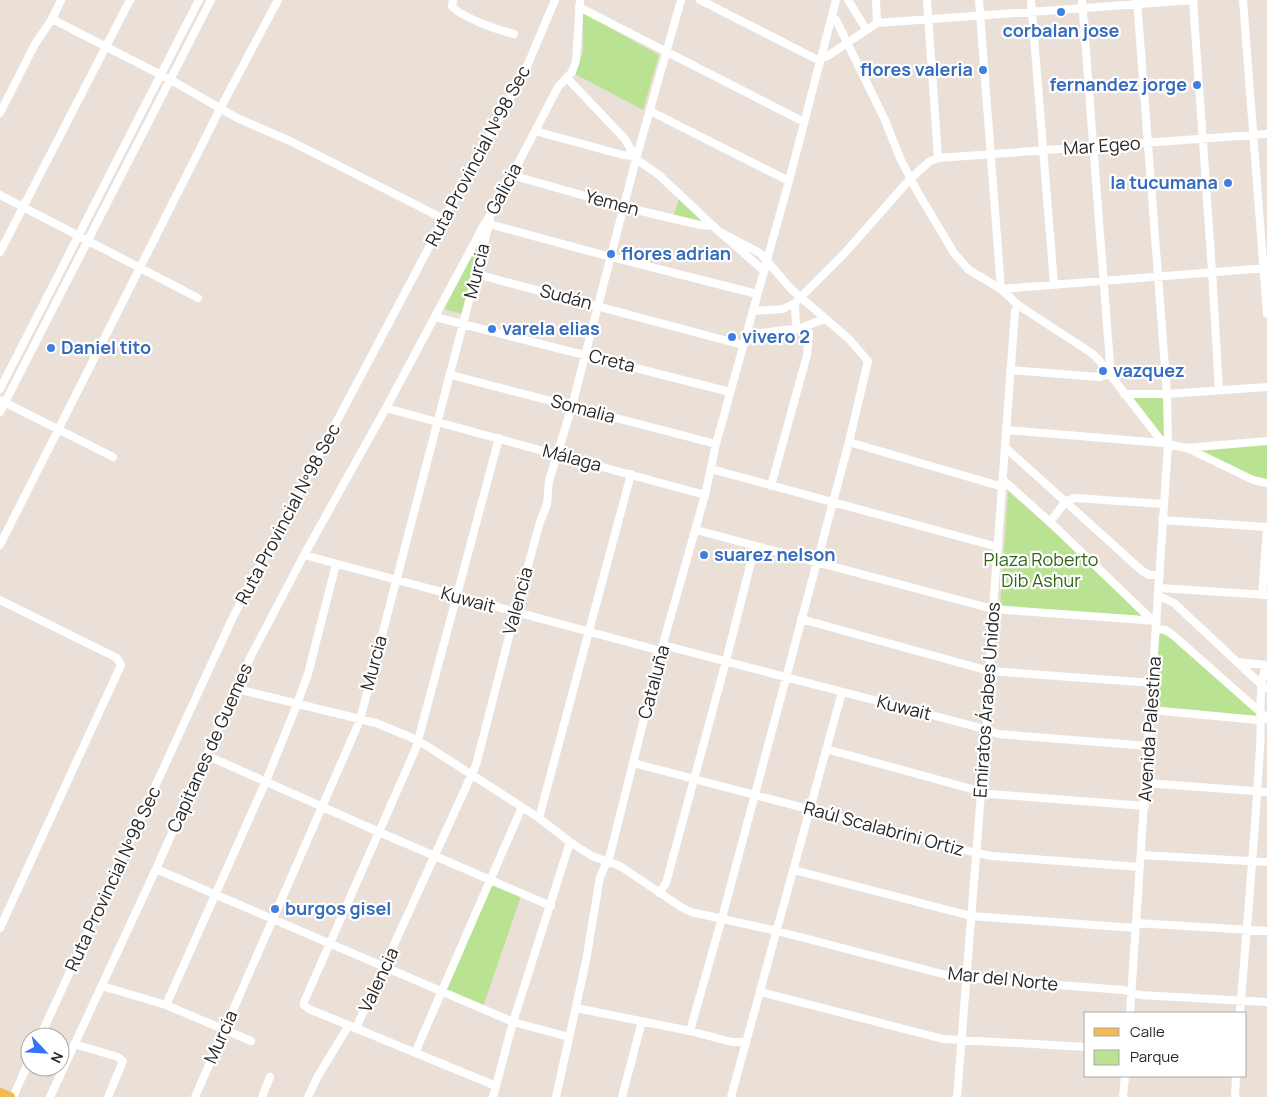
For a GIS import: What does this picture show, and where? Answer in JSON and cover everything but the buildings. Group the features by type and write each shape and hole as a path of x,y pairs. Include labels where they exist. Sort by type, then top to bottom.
{"main road":[{"path":"0,1093 11,1097"}],"street":[{"path":"0,113 35,44 52,19 61,0"},
{"path":"0,252 130,0"},
{"path":"0,389 199,0"},
{"path":"0,412 2,401 88,241 211,0"},
{"path":"0,545 221,108 278,0"},
{"path":"453,0 452,6 460,13 514,34"},
{"name":"Ruta Provincial Nº98 Sec","path":"45,1027 232,620 444,219 525,71 556,0"},
{"name":"Valencia","path":"308,1097 318,1076 353,1027 385,966 476,765 515,613 540,522 547,504 549,481 572,406 635,158 650,111 680,0"},
{"path":"700,0 823,58"},
{"path":"823,58 836,0"},
{"path":"823,58 841,0"},
{"path":"848,0 866,29"},
{"path":"876,0 877,23"},
{"path":"752,311 783,309 798,300 843,255 911,178 930,161 938,158 927,0"},
{"path":"979,0 1001,289"},
{"path":"1031,0 1054,284"},
{"path":"823,58 877,23 1032,12 1083,4 1193,0 1219,390"},
{"path":"1243,0 1265,268 1267,314"},
{"name":"Avenida Palestina","path":"1130,1012 1160,588 1167,394 1137,2"},
{"path":"579,3 666,52 804,122"},
{"name":"Galicia","path":"386,408 487,223 560,83 572,72 576,62 579,3"},
{"path":"1083,4 1110,364 1109,374"},
{"path":"52,19 171,80 242,120 290,141 444,219"},
{"path":"836,20 911,178 961,262 980,277 1001,289 1018,305 1090,352 1166,444"},
{"name":"Cataluña","path":"556,1097 576,1008 603,868 608,861 662,648 696,530 742,345 823,58"},
{"path":"567,78 625,139 635,158"},
{"path":"650,111 789,181"},
{"path":"535,131 635,158 659,175 763,270"},
{"name":"Mar Egeo","path":"938,158 1267,134"},
{"name":"Yemen","path":"511,176 624,207 700,225 713,226"},
{"path":"0,196 198,298"},
{"path":"487,223 757,294"},
{"name":"Murcia","path":"194,1097 360,720 451,375 487,223"},
{"path":"690,1031 849,442 868,361 849,339 798,300 791,289 755,250 722,233"},
{"path":"1001,289 1265,268"},
{"name":"Sudán","path":"476,274 742,345"},
{"path":"798,300 798,328"},
{"name":"Emiratos Árabes Unidos","path":"958,1097 986,730 1010,370 1015,311 1018,305"},
{"name":"Creta","path":"435,317 730,392"},
{"path":"745,334 798,328 824,319"},
{"path":"771,486 807,354 809,333 798,328"},
{"path":"1010,370 1100,377 1109,374"},
{"name":"Somalia","path":"451,375 716,444"},
{"path":"1124,394 1167,394 1267,387"},
{"path":"2,401 113,457"},
{"name":"Málaga","path":"386,408 705,494"},
{"name":"Capitanes de Guemes","path":"50,1097 208,756 251,656 304,555 386,408"},
{"path":"1007,430 1166,444 1186,448 1253,480 1267,483"},
{"path":"496,1086 309,1010 304,1005 416,748 499,438"},
{"path":"1186,448 1267,441"},
{"path":"849,442 1003,484 1050,522 1156,624 1173,635 1265,717"},
{"path":"1006,448 1141,570 1149,575 1160,575"},
{"path":"711,469 998,547"},
{"path":"539,818 631,474"},
{"path":"1050,522 1066,501 1075,498 1163,504"},
{"path":"1160,588 1264,595 1267,528 1162,520"},
{"path":"696,530 993,610 1156,624"},
{"path":"659,893 666,883 755,546"},
{"name":"Kuwait","path":"304,555 588,632 726,661 998,734 1149,746"},
{"path":"166,1005 266,781 297,705 308,674 336,564"},
{"path":"1159,596 1174,603 1264,688"},
{"path":"0,600 117,658 121,665 0,928"},
{"path":"801,620 989,671 1153,682"},
{"path":"1238,662 1267,665 1263,672 1265,717 1240,1012"},
{"name":"Mar del Norte","path":"237,689 376,723 418,741 539,818 592,856 620,866 686,909 940,974 967,979 1124,990 1140,995 1267,1002"},
{"path":"731,1097 842,692"},
{"path":"1151,710 1265,717"},
{"path":"826,749 990,794 1144,806"},
{"path":"208,756 550,906"},
{"name":"Raúl Scalabrini Ortiz","path":"633,762 976,854 1140,867"},
{"path":"1146,783 1267,792"},
{"path":"415,1052 522,807"},
{"path":"493,1097 513,1022 570,842"},
{"path":"1141,855 1267,862"},
{"path":"156,869 513,1022 569,1037"},
{"path":"794,870 971,916 1136,926 1267,931"},
{"path":"102,986 166,1005 251,1041"},
{"path":"761,992 933,1036 1084,1047"},
{"path":"576,1008 690,1031 732,1042 746,1042"},
{"path":"622,1097 642,1021"},
{"path":"74,1044 118,1057 123,1062 108,1097"},
{"path":"11,1097 21,1077"},
{"path":"262,1097 270,1077"},
{"path":"1123,1097 1125,1077"},
{"path":"1235,1097 1236,1077"}],"green space":[{"path":"583,13 659,55 643,110 575,74 583,51"},
{"path":"679,198 700,218 701,223 674,215"},
{"path":"476,248 480,249 462,314 444,309"},
{"path":"1125,395 1166,395 1168,445"},
{"path":"1267,442 1267,482 1188,448"},
{"name":"Plaza Roberto Dib Ashur","path":"1008,491 1078,553 1143,616 1000,607"},
{"path":"1157,630 1165,631 1260,714 1260,719 1155,707"},
{"path":"491,883 521,896 483,1007 444,991"}],"place":[{"name":"corbalan jose","path":"1061,12"},
{"name":"flores valeria","path":"983,70"},
{"name":"fernandez jorge","path":"1197,85"},
{"name":"la tucumana","path":"1228,183"},
{"name":"flores adrian","path":"611,254"},
{"name":"varela elias","path":"492,329"},
{"name":"vivero 2","path":"732,337"},
{"name":"Daniel tito","path":"51,348"},
{"name":"vazquez","path":"1103,371"},
{"name":"suarez nelson","path":"704,555"},
{"name":"burgos gisel","path":"275,909"}]}
